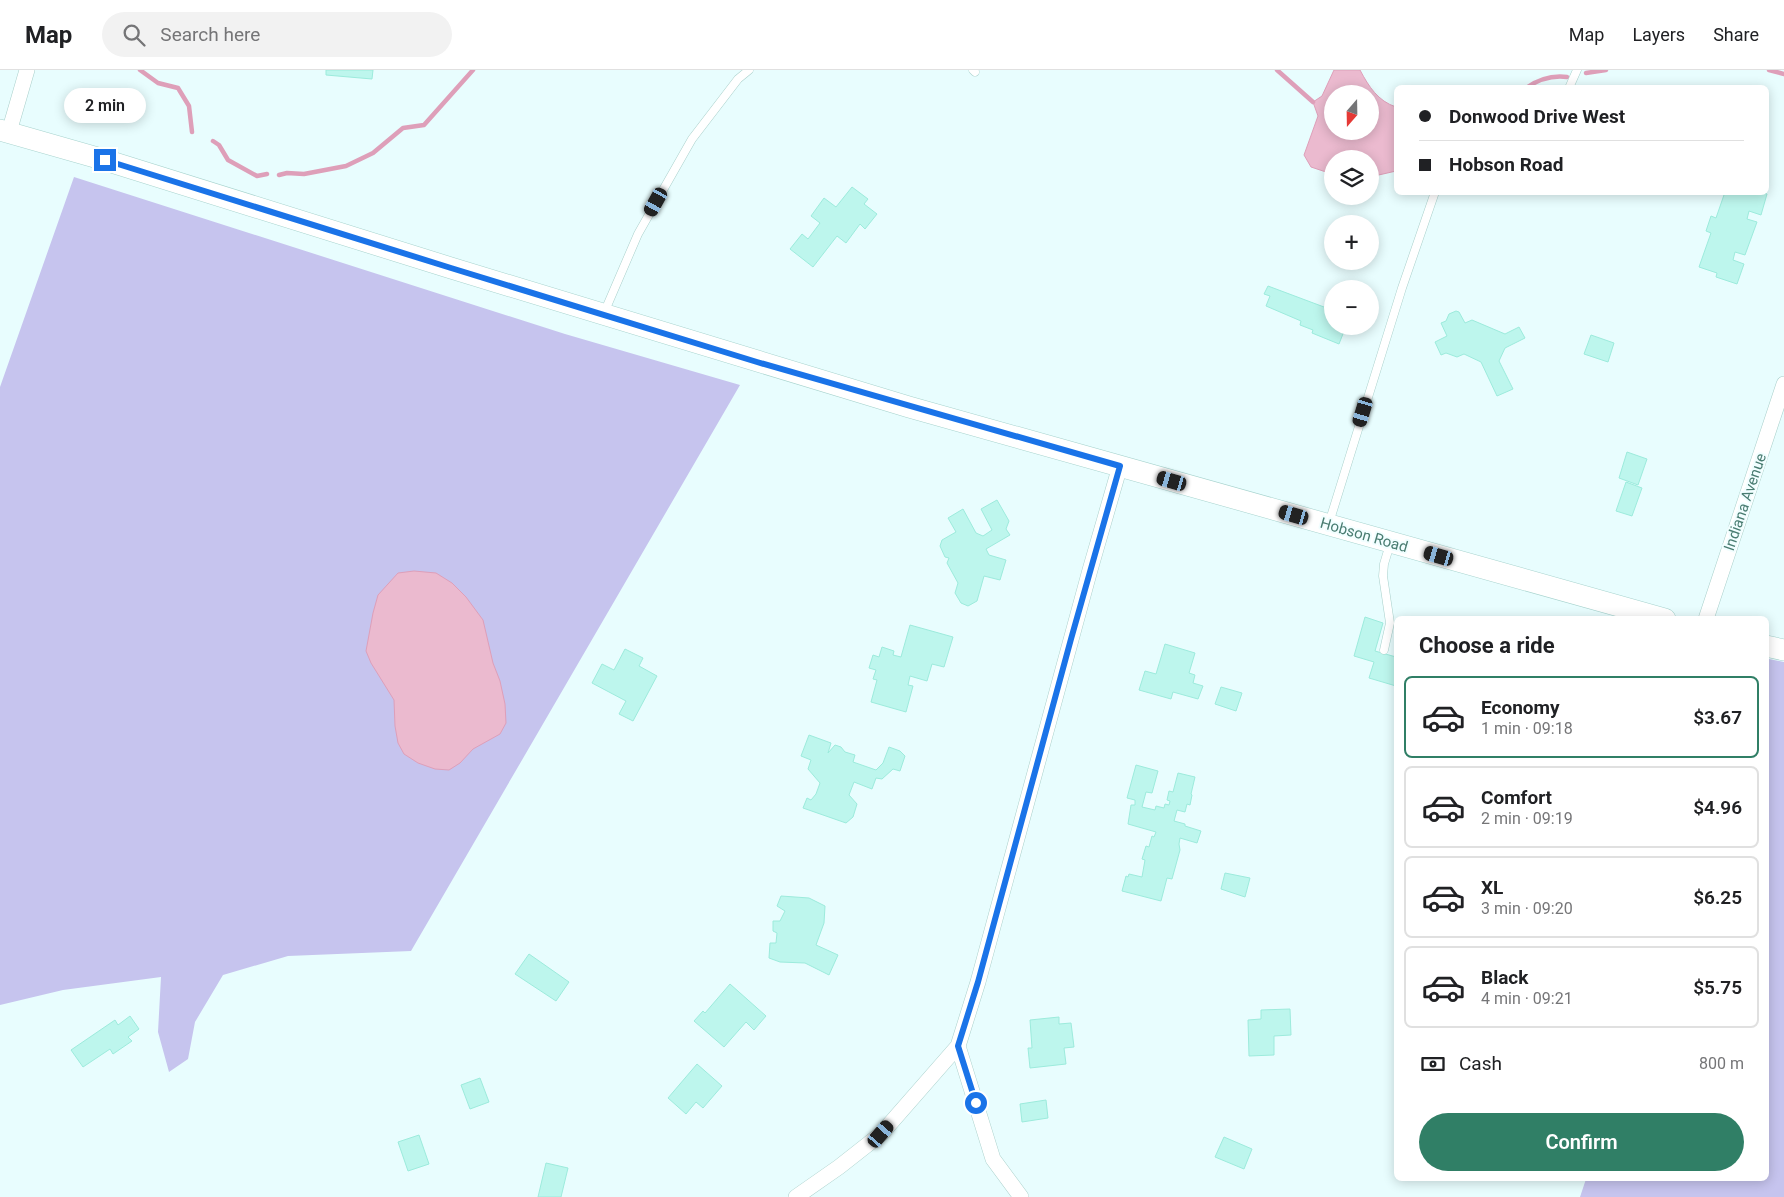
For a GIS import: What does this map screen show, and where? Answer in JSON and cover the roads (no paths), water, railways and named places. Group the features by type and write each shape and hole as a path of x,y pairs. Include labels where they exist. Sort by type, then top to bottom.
{"main road":[{"name":"Hobson Road","path":"5,131 909,407 1654,616"},
{"path":"1769,647 1784,650"}],"street":[{"path":"5,131 27,70"},
{"name":"Indiana Avenue","path":"1707,616 1784,384"},
{"path":"796,1197 839,1167 881,1134 958,1046 978,982 1120,466"},
{"path":"958,1046 993,1159 1022,1197"}],"lane":[{"path":"604,315 638,234 692,139 738,79 749,70"},
{"path":"1570,85 1577,70"},
{"path":"1328,525 1396,306 1434,195"},
{"path":"1384,650 1390,623 1383,576 1384,564 1391,542"}],"waterway":[{"path":"140,70 158,83 178,88 189,106 192,132"},
{"path":"279,175 287,173 304,174 346,166 373,153 403,128 424,125 473,70"},
{"path":"1277,70 1313,102"},
{"path":"1586,73 1606,70"},
{"path":"1769,70 1784,74"},
{"path":"1531,85 1546,78 1567,77"},
{"path":"213,141 219,145 228,160 257,176 267,174"}]}
